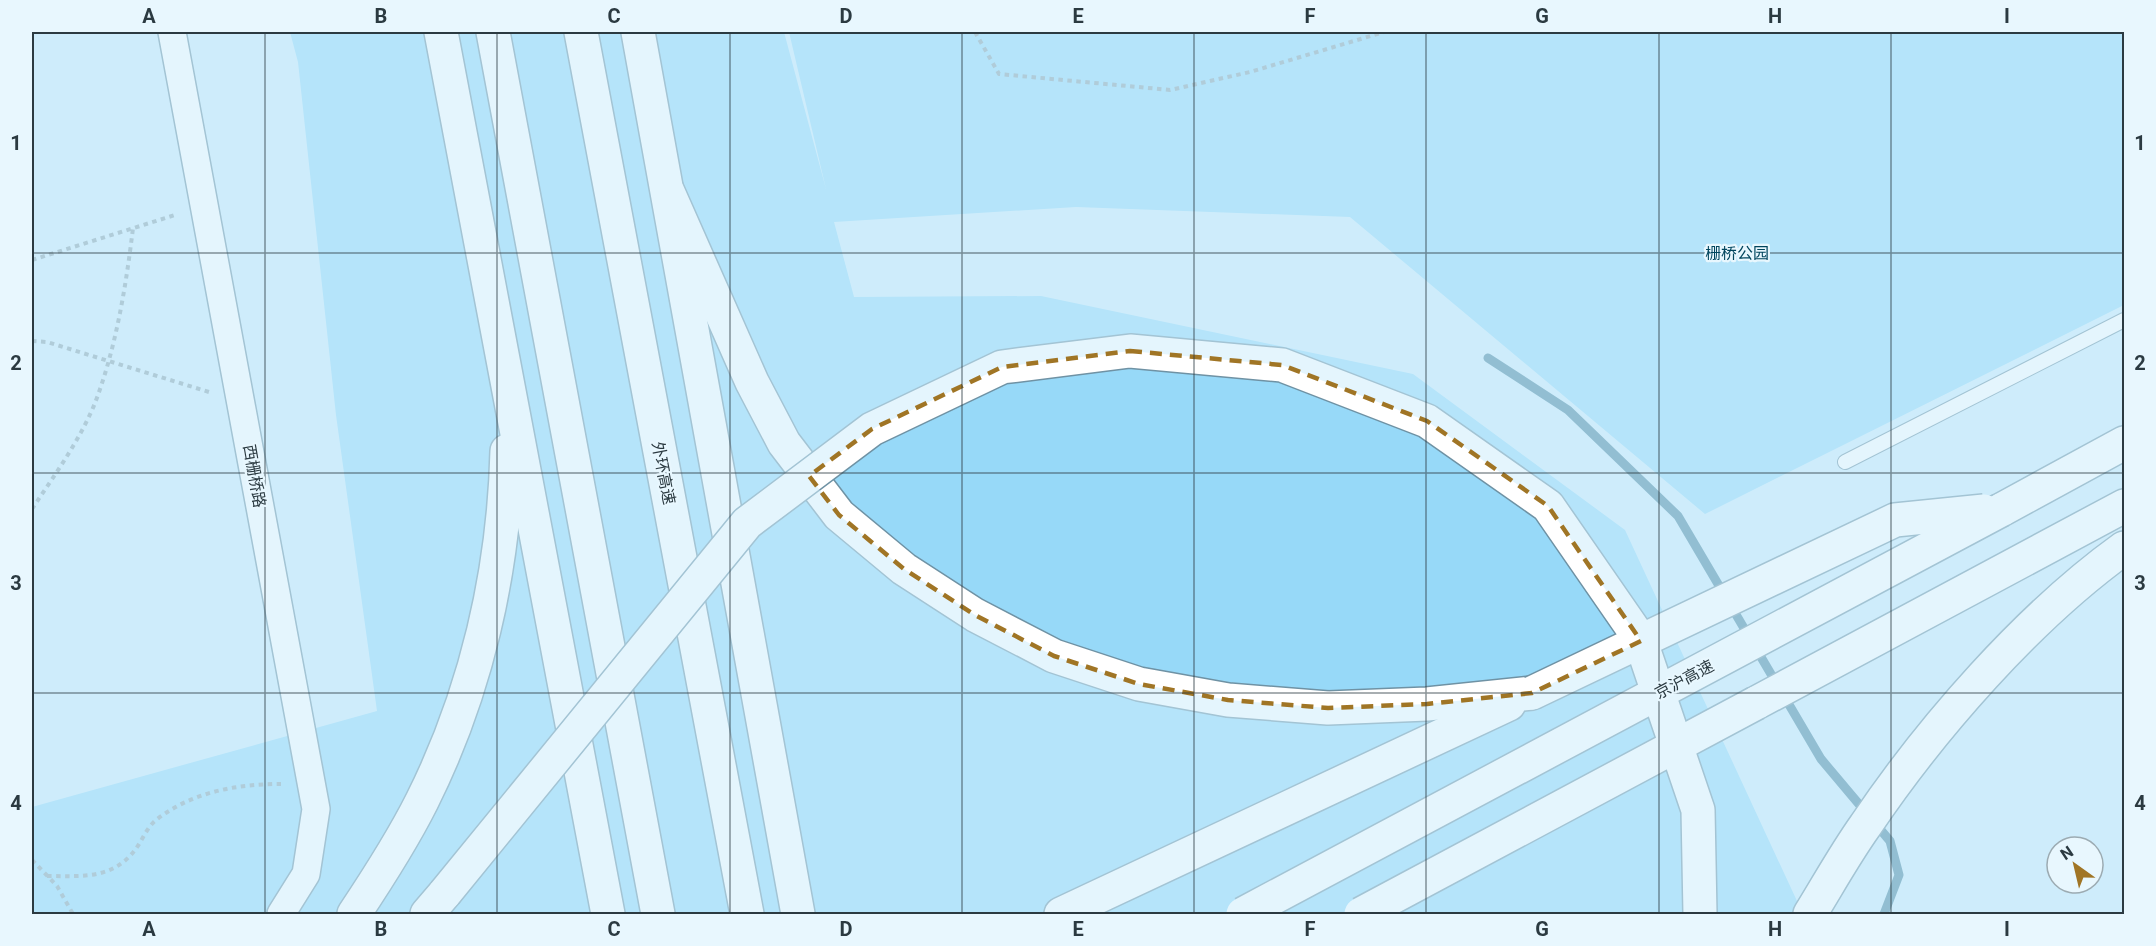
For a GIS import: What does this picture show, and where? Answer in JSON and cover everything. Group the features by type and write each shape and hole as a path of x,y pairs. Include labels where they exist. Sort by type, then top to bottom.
{"highway":[{"path":"441,32 608,915"},
{"path":"493,32 658,915"},
{"name":"外环高速","path":"581,32 747,915"},
{"path":"638,32 798,915"},
{"path":"668,192 752,382 784,443 839,515 904,569 975,615 1054,656 1139,684 1228,700 1328,708 1427,704 1532,693"},
{"path":"427,915 747,523 872,429 1002,367 1130,351 1282,365 1427,421 1548,506 1640,639 1698,810 1700,915"},
{"path":"354,915 391,857 422,801 452,732 487,622 506,493 509,389"},
{"name":"京沪高速","path":"1243,915 2124,443"},
{"path":"1361,915 2124,506"},
{"path":"1061,915 1895,520 2001,510"},
{"path":"1810,915 1865,825 1933,736 1990,670 2037,624 2124,548"}],"street":[{"name":"西栅桥路","path":"172,32 316,810 306,874 281,915"}],"lane":[{"path":"1845,462 2124,320"}],"path":[{"path":"975,32 999,75 1170,90 1250,72 1384,32"},
{"path":"32,260 205,206"},
{"path":"32,509 75,442 95,403 127,275 133,228"},
{"path":"32,341 47,342 241,401"},
{"path":"47,876 96,876 113,870 134,852 154,822 176,807 213,791 251,784 311,784"},
{"path":"32,860 57,886 73,915"}],"highlighted area":[{"path":"1130,351 1282,365 1427,421 1548,506 1641,641 1532,693 1427,704 1328,708 1228,700 1139,684 1054,656 975,615 904,569 839,515 809,476 872,429 1002,367"}],"green space":[{"name":"栅桥公园","path":"290,32 784,32 826,189 789,32 2124,32 2124,305 1705,514 1350,217 1076,207 834,222 854,297 1041,296 1413,374 1625,530 1803,914 32,914 32,807 377,711 336,415 298,62"}],"waterway":[{"path":"1488,358 1568,410 1678,516 1821,759 1890,841 1899,875 1884,914"}]}
